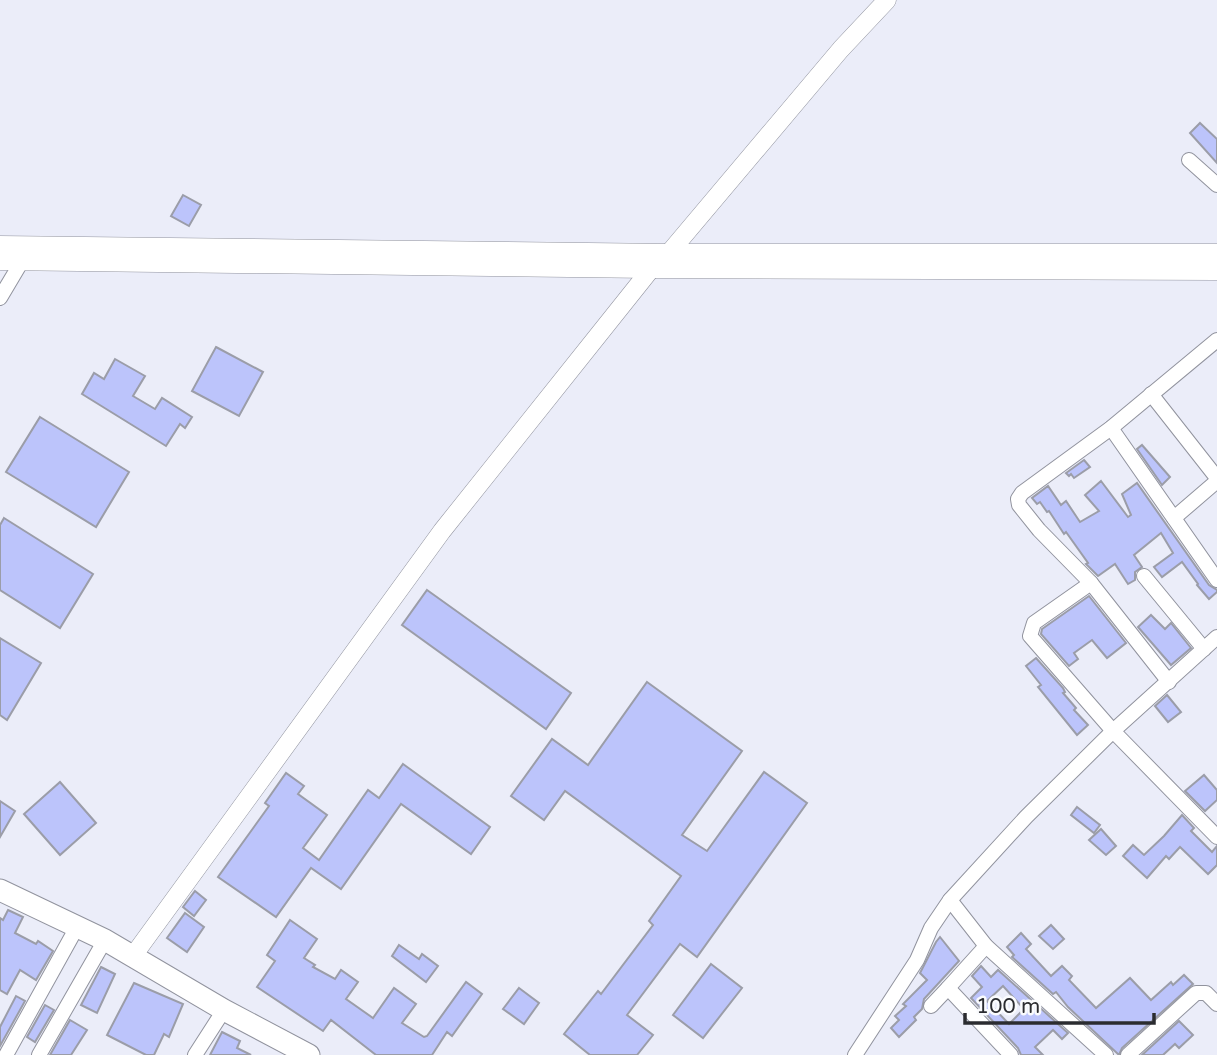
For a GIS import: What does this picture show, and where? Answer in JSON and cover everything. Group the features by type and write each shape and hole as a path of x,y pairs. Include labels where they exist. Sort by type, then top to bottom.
{"main road":[{"path":"0,891 105,940 224,1010 309,1055"}],"street":[{"path":"133,956 442,531 651,269 669,253 841,49 887,0"},
{"path":"1189,160 1217,185"},
{"path":"0,245 669,253 1217,253"},
{"path":"0,261 651,269 1217,271"},
{"path":"0,298 22,261"},
{"path":"1169,682 1091,583 1039,530 1019,505 1018,499 1022,493 1215,347"},
{"path":"1152,394 1217,479 1174,518"},
{"path":"1111,428 1217,580"},
{"path":"1144,576 1204,649"},
{"path":"1091,583 1034,624 1030,635 1113,731 1217,837"},
{"path":"855,1055 917,960 931,928 950,901 1026,817 1113,731 1217,637"},
{"path":"950,901 986,946 1106,1055"},
{"path":"6,1055 77,927"},
{"path":"39,1055 105,940"},
{"path":"931,1006 986,946"},
{"path":"948,988 1012,1055"},
{"path":"1128,1055 1196,993 1206,993 1217,1004"},
{"path":"195,1055 224,1010"}],"building":[{"path":"1200,123 1217,139 1217,163 1190,133"},
{"path":"183,195 201,205 189,226 171,216"},
{"path":"216,347 263,372 239,416 192,391"},
{"path":"115,359 145,376 133,396 155,409 162,398 192,417 185,428 180,424 166,446 82,394 94,373 104,379"},
{"path":"40,417 129,472 96,527 6,472"},
{"path":"1142,445 1170,477 1162,485 1137,449"},
{"path":"1084,460 1090,467 1074,478 1066,473"},
{"path":"1101,481 1128,517 1131,515 1122,494 1137,483 1209,585 1217,592 1209,599 1182,562 1162,577 1154,567 1173,553 1161,533 1134,555 1142,567 1135,572 1135,580 1128,584 1115,564 1098,576 1086,564 1088,563 1049,511 1032,498 1048,486 1061,505 1066,501 1080,522 1099,511 1085,495"},
{"path":"4,518 93,574 60,628 0,590 0,525"},
{"path":"427,590 571,693 546,729 402,625"},
{"path":"1089,596 1126,643 1107,658 1092,640 1074,653 1078,659 1069,666 1041,634 1042,629"},
{"path":"1151,615 1165,629 1171,623 1191,648 1171,665 1138,627"},
{"path":"0,638 41,663 7,720 0,715"},
{"path":"1036,658 1063,688 1063,693 1076,708 1074,710 1088,725 1077,735 1038,687 1041,685 1026,666"},
{"path":"647,682 742,751 682,835 707,851 764,772 807,803 697,957 680,944 627,1015 653,1035 637,1055 590,1055 564,1034 598,991 601,994 653,925 649,921 681,876 565,791 544,820 511,796 552,739 588,765"},
{"path":"1167,695 1181,712 1168,722 1155,706"},
{"path":"403,764 490,827 471,854 401,804 341,889 311,868 276,917 218,877 269,806 265,803 286,773 304,786 298,794 327,815 303,848 319,860 368,790 379,798"},
{"path":"1204,775 1217,790 1217,800 1205,811 1185,791"},
{"path":"60,782 96,823 60,855 24,814"},
{"path":"0,801 15,811 0,837"},
{"path":"1077,807 1100,825 1094,833 1071,815"},
{"path":"1182,815 1194,828 1191,831 1212,852 1217,846 1217,865 1208,874 1180,847 1169,859 1166,856 1147,878 1123,856 1133,845 1144,855"},
{"path":"1101,829 1116,846 1106,855 1089,840"},
{"path":"195,891 206,900 194,916 183,907"},
{"path":"8,910 23,917 15,933 36,944 38,941 53,951 36,980 20,970 7,994 0,990 0,918 3,920"},
{"path":"185,913 204,927 187,952 167,938"},
{"path":"290,920 317,939 304,958 315,965 313,967 335,979 341,970 358,982 346,999 373,1018 394,988 416,1004 402,1023 424,1037 466,982 482,994 452,1036 447,1032 432,1055 376,1055 331,1020 323,1031 257,987 275,961 267,955"},
{"path":"1051,925 1064,939 1053,949 1039,936"},
{"path":"1021,933 1031,944 1026,949 1051,976 1062,966 1072,976 1069,980 1096,1008 1130,978 1151,1000 1171,982 1173,985 1184,975 1193,984 1122,1048 1119,1055 1068,1007 1056,992 1053,994 1012,957 1014,955 1007,947"},
{"path":"940,937 959,961 924,999 922,1009 914,1017 916,1020 899,1037 891,1028 899,1020 895,1016 927,980 920,973"},
{"path":"399,945 419,959 422,954 438,966 426,982 392,956"},
{"path":"711,964 742,988 703,1038 673,1015"},
{"path":"981,966 991,977 998,970 1068,1033 1062,1039 1053,1030 1035,1047 1043,1055 1021,1055 1018,1048 971,998 982,987 972,976","holes":["1003,986 1024,1009 1009,1024 987,1001"]},
{"path":"101,967 115,974 97,1013 81,1005"},
{"path":"134,983 183,1004 169,1037 164,1034 154,1055 146,1055 107,1035"},
{"path":"519,988 539,1003 524,1024 503,1009"},
{"path":"16,996 25,1001 0,1046 0,1027"},
{"path":"45,1005 54,1010 35,1042 27,1037"},
{"path":"70,1020 87,1030 71,1055 50,1055"},
{"path":"1179,1021 1193,1035 1179,1048 1175,1044 1163,1055 1142,1055"},
{"path":"222,1032 240,1041 237,1048 251,1055 210,1055"}]}
